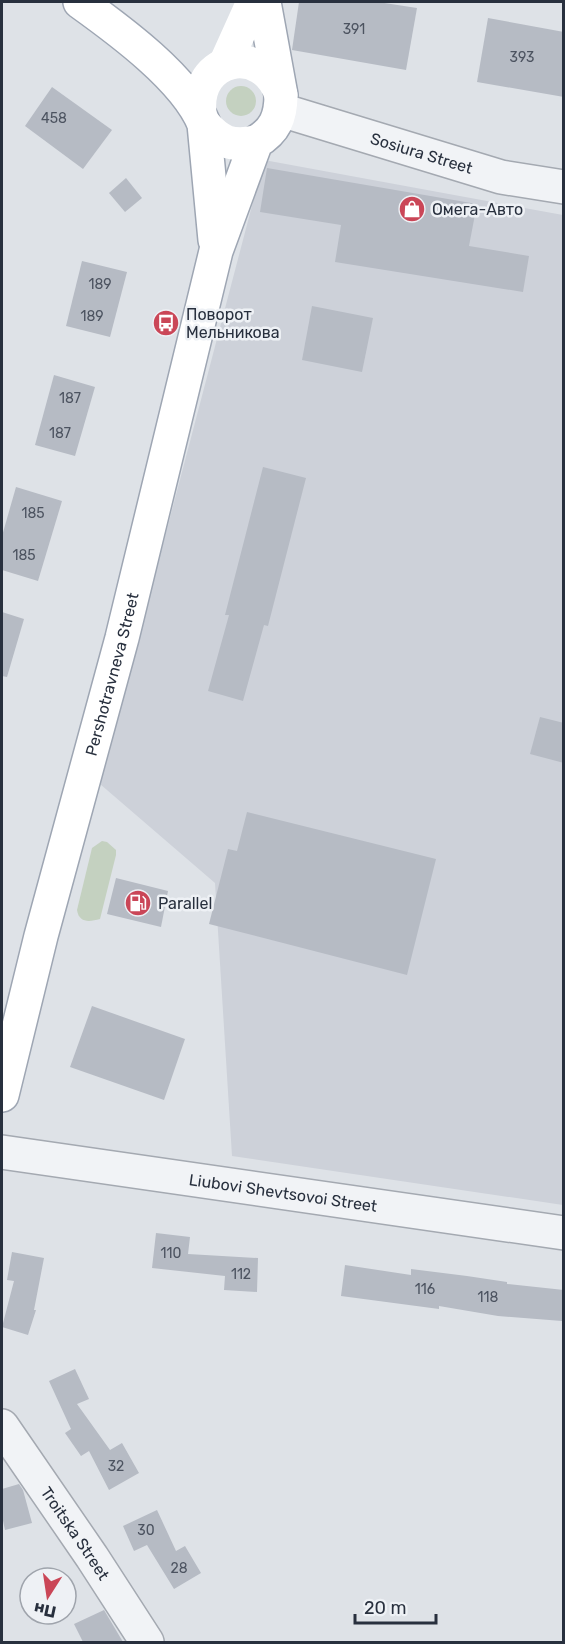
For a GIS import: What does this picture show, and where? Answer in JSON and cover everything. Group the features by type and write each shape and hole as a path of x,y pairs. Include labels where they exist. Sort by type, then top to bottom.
{"main road":[{"path":"80,2 158,64 182,88 213,135 226,142 241,145 265,137 273,129 281,102 264,2"},
{"path":"225,64 253,2"},
{"path":"202,118 198,101 206,79 225,64 243,62 260,67 277,84 281,102"},
{"name":"Pershotravneva Street","path":"202,118 216,251"},
{"name":"Pershotravneva Street","path":"2,1095 41,936 122,638 216,251 255,141"}],"street":[{"name":"Sosiura Street","path":"281,102 501,177 564,187"},
{"name":"Liubovi Shevtsovoi Street","path":"2,1152 564,1233"},
{"name":"Troitska Street","path":"2,1425 147,1642"}],"shaded area":[{"path":"264,160 563,215 563,1205 232,1156 215,883 100,784"}],"green space":[{"path":"241,86 252,90 256,101 252,112 241,116 230,112 226,101 230,90"},
{"path":"102,841 107,842 116,850 116,855 100,919 85,920 80,917 77,910 92,848"}],"building":[{"path":"299,2 378,2 417,8 406,70 292,50"},
{"path":"488,18 564,32 564,97 477,82"},
{"path":"52,87 112,130 83,169 25,126"},
{"path":"267,168 477,204 469,246 529,256 523,292 335,262 341,225 260,212"},
{"path":"126,178 142,198 125,212 109,193"},
{"path":"82,261 127,272 110,337 66,326"},
{"path":"312,306 373,318 362,372 302,360"},
{"path":"54,375 95,387 75,456 35,445"},
{"path":"263,467 306,478 268,626 264,625 243,701 208,691 229,615 225,615"},
{"path":"16,487 62,501 38,581 2,570 2,536"},
{"path":"2,612 24,619 7,677 2,676"},
{"path":"540,717 564,723 564,763 530,754"},
{"path":"247,812 436,859 407,975 209,924 228,849 237,851"},
{"name":"Parallel","path":"116,878 168,891 161,927 107,914"},
{"path":"92,1006 185,1039 164,1100 70,1067"},
{"path":"156,1233 190,1237 188,1254 258,1258 257,1292 224,1290 225,1276 152,1268"},
{"path":"12,1252 44,1258 34,1310 36,1310 28,1335 2,1327 14,1281 7,1280"},
{"path":"345,1265 411,1275 411,1269 507,1282 507,1284 564,1290 562,1321 498,1316 439,1306 439,1309 341,1296"},
{"path":"75,1369 89,1399 77,1404 110,1450 122,1443 139,1473 109,1490 89,1451 81,1456 65,1433 71,1429 49,1381"},
{"path":"19,1484 23,1490 32,1523 5,1530 2,1516 2,1489"},
{"path":"157,1510 176,1551 185,1546 201,1573 174,1589 147,1545 134,1551 123,1526"},
{"path":"104,1610 123,1642 83,1642 75,1626 78,1626 78,1622"}],"place":[{"name":"Омега-Авто","path":"412,209"},
{"name":"Поворот Мельникова","path":"166,323"},
{"name":"Parallel","path":"138,903"}]}
